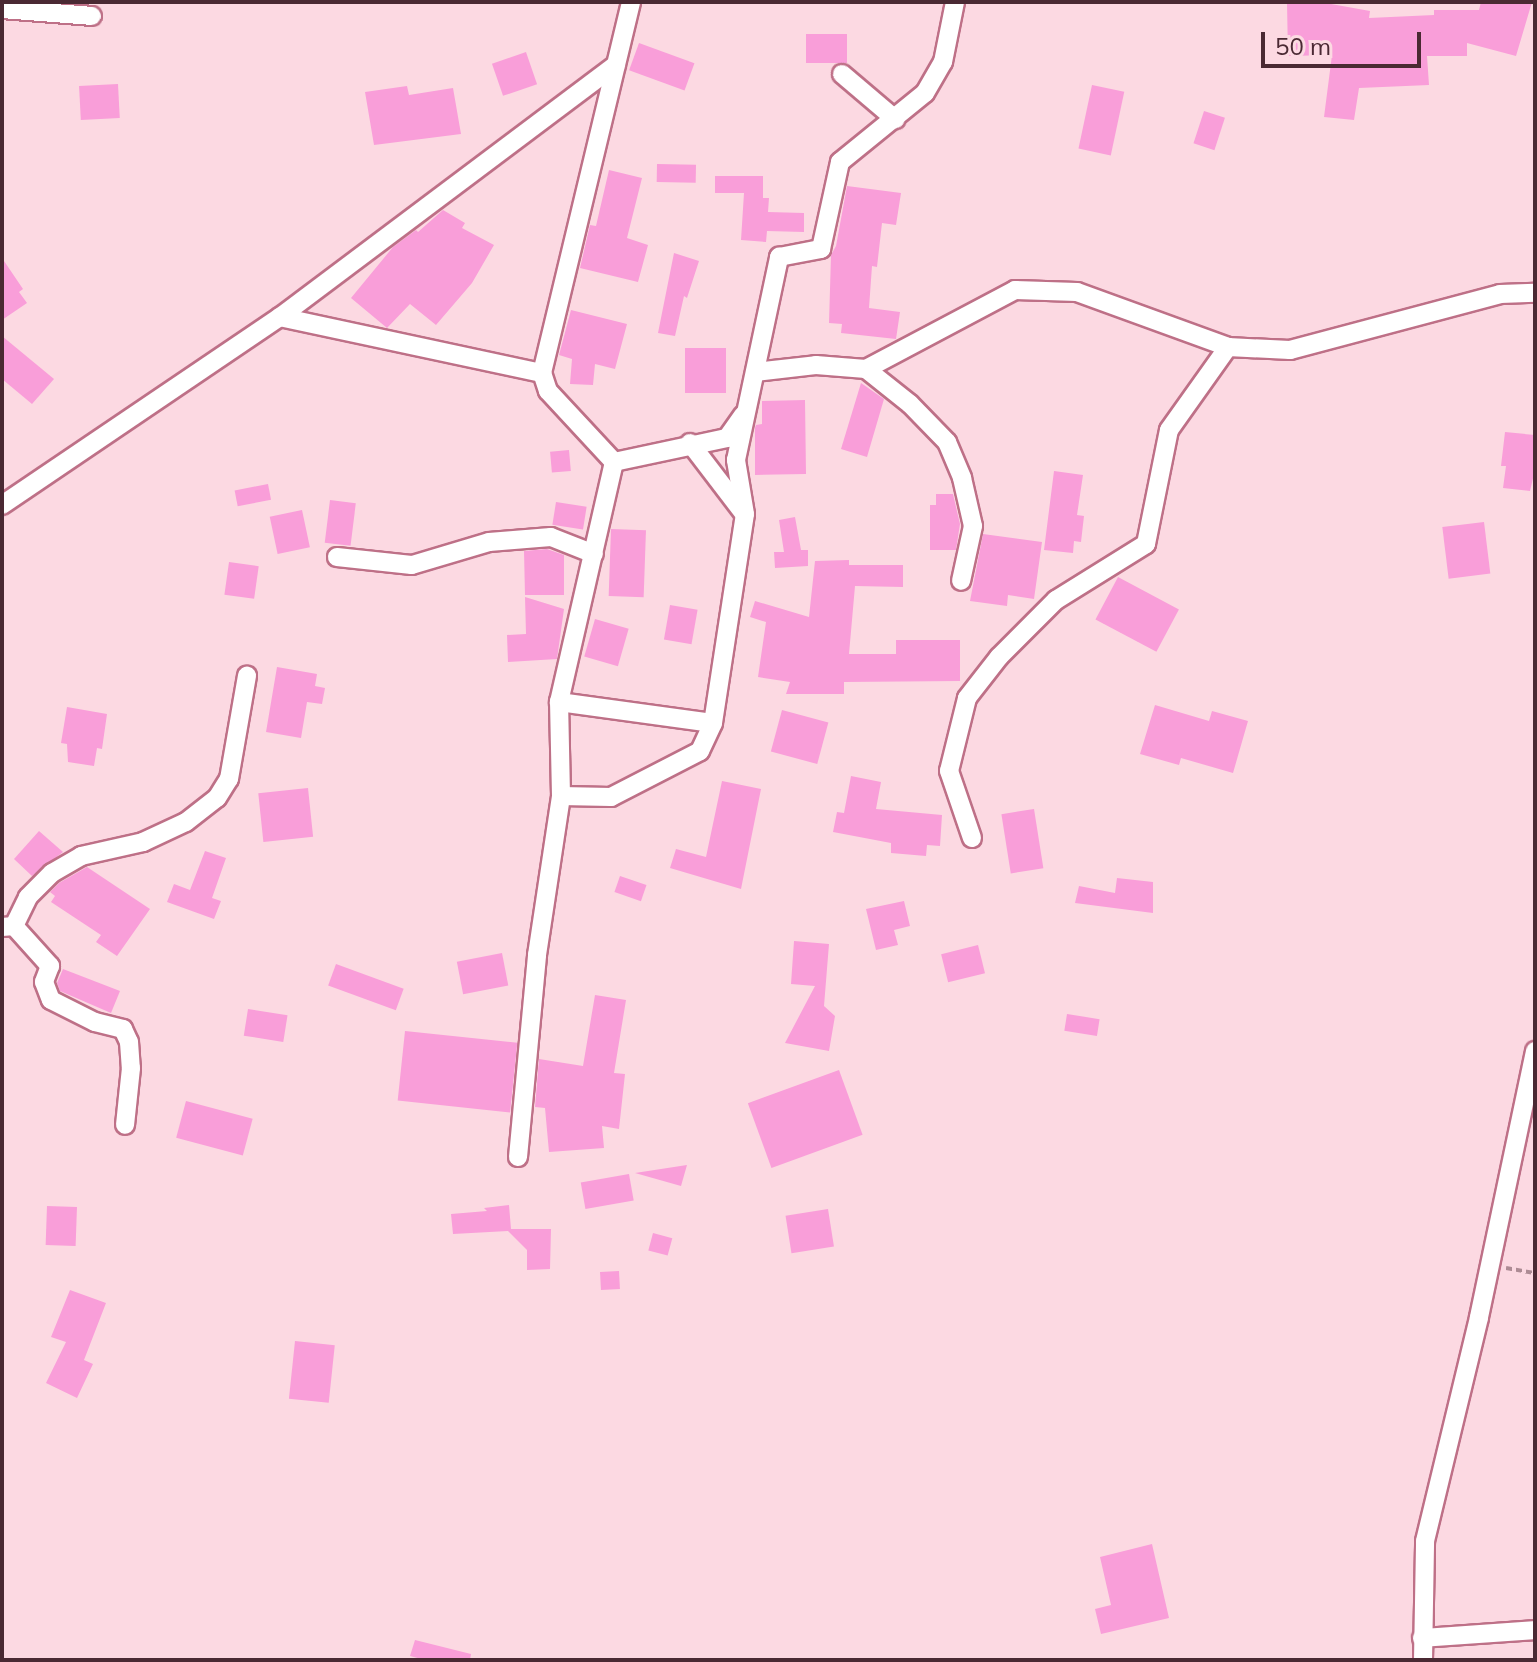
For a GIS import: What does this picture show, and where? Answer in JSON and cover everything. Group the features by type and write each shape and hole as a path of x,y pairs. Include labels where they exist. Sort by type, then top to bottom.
{"street":[{"path":"614,462 548,391 542,373 631,2"},
{"path":"561,796 611,797 695,757 713,723 745,514 736,460 779,257 821,249 840,162 925,93 943,62 955,2"},
{"path":"2,9 92,16"},
{"path":"2,505 280,317 616,65"},
{"path":"842,74 895,119"},
{"path":"755,372 816,365 866,369 1015,290 1077,292 1228,347 1290,350 1500,294 1535,293"},
{"path":"280,317 542,373"},
{"path":"972,838 949,771 967,698 999,657 1056,600 1146,544 1169,430 1228,347"},
{"path":"866,369 910,404 947,442 962,478 973,526 961,581"},
{"path":"614,462 690,443 727,438 740,423 750,398"},
{"path":"690,443 745,514"},
{"path":"518,1157 537,955 561,796 559,702 614,462"},
{"path":"337,557 412,565 489,542 551,537 594,554"},
{"path":"125,1125 131,1068 129,1042 123,1029 95,1022 51,1000 44,982 50,966 8,927 28,897 52,873 81,856 143,842 186,822 217,798 229,779 247,676"},
{"path":"559,702 713,723"},
{"path":"1423,1660 1425,1541 1490,1265 1535,1051"},
{"path":"1422,1638 1535,1630"}],"path":[{"path":"1490,1265 1535,1273"}],"building":[{"path":"1320,2 1370,11 1369,18 1434,15 1434,10 1479,10 1481,2 1532,2 1516,56 1467,43 1467,56 1427,56 1429,85 1359,88 1354,120 1324,117 1332,55 1288,56 1287,3"},
{"path":"806,34 847,34 847,63 806,63"},
{"path":"639,43 694,63 685,90 629,70"},
{"path":"526,52 537,84 503,96 492,64"},
{"path":"118,84 120,118 81,120 79,86"},
{"path":"1092,85 1124,92 1111,155 1078,149"},
{"path":"407,86 409,95 453,88 461,134 374,145 365,92"},
{"path":"1204,111 1225,118 1214,150 1193,143"},
{"path":"657,164 696,165 696,183 657,182"},
{"path":"609,170 642,178 627,238 648,245 638,282 580,268 590,225 596,226"},
{"path":"715,176 763,176 763,198 769,198 768,212 804,213 804,232 767,231 766,242 741,240 744,193 715,193"},
{"path":"847,186 901,193 896,225 882,223 877,267 872,266 869,308 900,312 896,339 841,333 842,324 829,323 831,255 836,246"},
{"path":"443,210 465,223 462,228 494,245 472,283 436,325 410,304 387,328 351,298 393,247 416,230 418,232"},
{"path":"674,253 699,261 687,298 684,296 675,336 658,333"},
{"path":"2,258 23,289 19,292 27,303 2,320"},
{"path":"571,310 627,324 615,369 595,364 593,385 570,384 572,359 559,355"},
{"path":"2,336 54,379 32,404 2,379"},
{"path":"685,348 726,348 726,393 685,393"},
{"path":"861,383 884,399 867,457 841,449"},
{"path":"805,400 806,474 755,475 755,428 762,424 762,401"},
{"path":"1505,432 1535,435 1535,470 1530,491 1503,488 1506,466 1501,466"},
{"path":"569,450 571,471 552,473 550,452"},
{"path":"1054,471 1083,475 1077,515 1084,516 1081,542 1074,541 1073,553 1044,550"},
{"path":"268,484 271,500 238,506 235,490"},
{"path":"936,494 953,494 960,524 956,550 930,550 930,505 936,505"},
{"path":"330,500 356,503 351,546 325,543"},
{"path":"556,502 587,507 583,530 552,525"},
{"path":"302,510 310,547 278,554 270,517"},
{"path":"795,517 801,550 808,550 808,566 775,568 774,552 784,552 779,520"},
{"path":"1484,522 1490,574 1449,579 1442,527"},
{"path":"611,529 646,530 644,597 609,596"},
{"path":"983,534 1042,542 1034,599 1008,595 1007,606 970,601"},
{"path":"547,549 564,555 564,595 525,595 524,551"},
{"path":"849,560 849,565 903,565 903,587 855,586 849,654 896,654 896,640 960,640 960,681 844,682 844,694 786,694 790,682 758,677 766,622 750,617 755,601 809,617 815,561"},
{"path":"229,562 259,566 254,599 224,595"},
{"path":"1118,577 1179,609 1156,652 1095,619"},
{"path":"525,597 564,609 557,659 508,662 507,635 526,634"},
{"path":"670,605 698,610 691,644 664,639"},
{"path":"595,619 629,629 618,666 584,656"},
{"path":"277,667 317,674 315,686 325,688 322,704 307,702 301,738 266,732"},
{"path":"1155,705 1209,721 1212,711 1248,721 1233,773 1181,758 1179,765 1140,754"},
{"path":"67,707 107,714 102,749 97,748 94,766 68,762 67,744 61,743"},
{"path":"782,710 828,722 817,764 771,752"},
{"path":"851,776 881,782 876,809 942,815 940,846 927,845 926,856 891,853 891,843 833,832 837,812 844,813"},
{"path":"722,781 761,789 741,889 670,868 676,849 706,857"},
{"path":"308,788 313,837 263,842 258,793"},
{"path":"1034,809 1043,868 1011,873 1001,814"},
{"path":"39,831 63,852 32,876 14,859"},
{"path":"205,851 226,858 212,898 221,901 214,919 167,902 174,884 190,890"},
{"path":"87,867 150,909 117,956 96,942 101,935 51,902 55,896 50,892 59,883"},
{"path":"620,876 646,885 641,901 614,892"},
{"path":"1117,878 1153,882 1153,913 1075,903 1079,886 1115,893"},
{"path":"904,901 910,926 894,930 898,945 876,950 866,909"},
{"path":"794,941 829,944 824,1006 835,1016 829,1051 785,1043 815,986 791,984"},
{"path":"978,945 985,973 948,982 941,954"},
{"path":"502,953 508,985 463,994 457,962"},
{"path":"336,964 404,989 396,1010 328,986"},
{"path":"63,969 120,991 111,1013 60,991 57,983"},
{"path":"595,995 626,1000 614,1073 625,1074 619,1129 602,1126 604,1148 549,1152 545,1108 535,1107 539,1059 583,1066"},
{"path":"248,1009 288,1015 283,1042 244,1036"},
{"path":"1067,1014 1100,1019 1097,1036 1064,1031"},
{"path":"405,1031 517,1043 510,1112 398,1101"},
{"path":"839,1070 863,1135 771,1168 748,1103"},
{"path":"186,1101 253,1119 243,1156 176,1138"},
{"path":"687,1165 681,1186 635,1173"},
{"path":"629,1174 634,1201 585,1209 581,1183"},
{"path":"509,1205 511,1229 551,1229 550,1269 527,1270 527,1250 508,1231 453,1234 451,1214 487,1211 484,1208"},
{"path":"47,1206 77,1207 76,1246 46,1245"},
{"path":"828,1209 834,1247 791,1253 786,1216"},
{"path":"653,1233 672,1238 668,1256 648,1250"},
{"path":"619,1271 620,1289 601,1290 600,1272"},
{"path":"70,1290 106,1303 84,1360 93,1364 77,1398 46,1383 66,1342 51,1337"},
{"path":"295,1341 335,1345 329,1403 289,1399"},
{"path":"1152,1544 1169,1618 1101,1634 1095,1609 1111,1605 1100,1557"},
{"path":"415,1640 471,1654 470,1660 425,1660 410,1656"}]}
